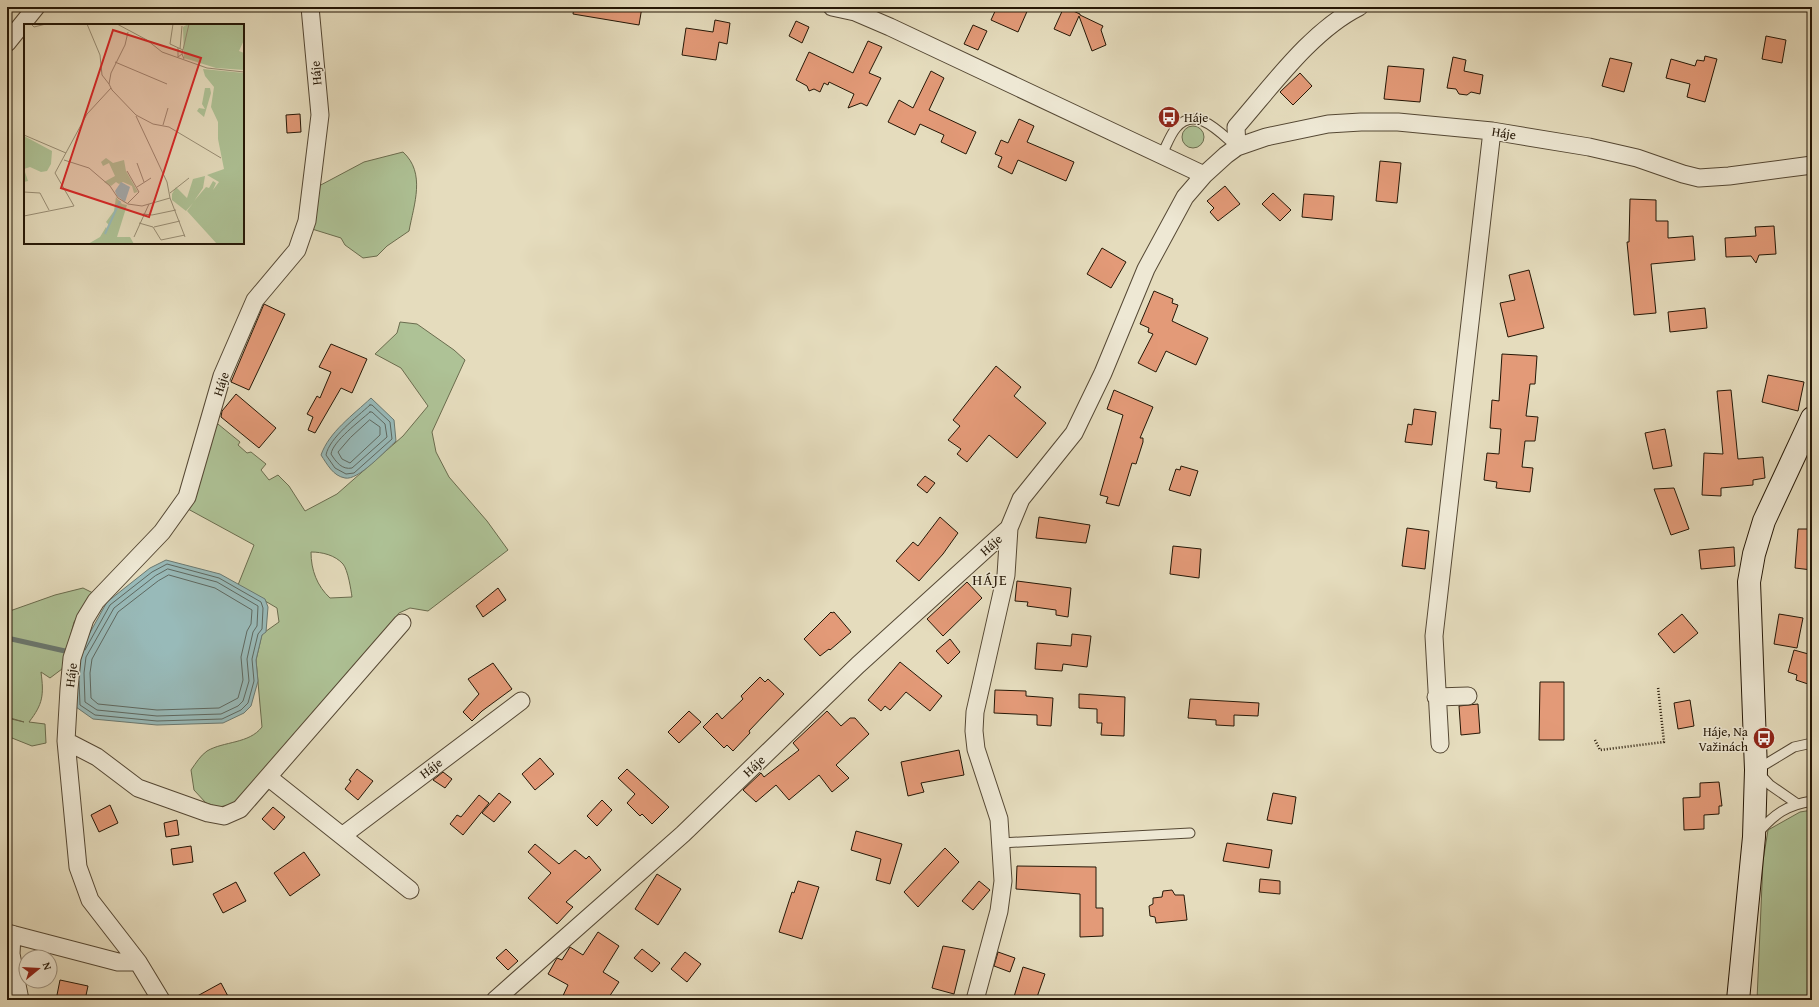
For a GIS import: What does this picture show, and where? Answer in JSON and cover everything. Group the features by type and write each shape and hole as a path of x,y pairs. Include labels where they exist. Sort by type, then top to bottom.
{"main road":[{"path":"1738,1000 1754,837 1756,770 1749,610 1750,575 1754,554 1764,521 1812,418"}],"street":[{"path":"7,43 36,7"},
{"name":"Háje","path":"161,1000 138,962 90,900 78,867 66,741 72,658 85,619 96,601 162,532 187,497 222,376 255,300 298,250 307,221 320,115 310,7"},
{"path":"832,7 855,12 890,27 1204,175"},
{"path":"1237,147 1236,126 1316,36 1342,17 1359,7"},
{"name":"Háje","path":"975,1000 999,911 1003,881 999,819 976,749 974,731 975,712 1006,575 1009,528 1021,499 1074,433 1103,373 1146,268 1185,197 1220,159 1237,147 1287,132 1328,124 1398,122 1492,131 1589,147 1638,158 1699,178 1729,176 1812,165"},
{"path":"1440,744 1436,697 1434,636 1492,131"},
{"name":"Háje","path":"495,1000 683,834 858,665 1009,528"},
{"path":"66,741 97,757 138,788 208,814 224,816 240,809 402,623"},
{"path":"1436,697 1468,696"},
{"name":"Háje","path":"342,836 521,701"},
{"path":"268,777 410,890"},
{"path":"20,1000 11,954 10,933 118,962 138,962"}],"lane":[{"path":"1162,156 1176,128 1185,121 1196,118 1206,121 1237,147"},
{"path":"1796,804 1770,785 1756,770 1794,748 1812,743"},
{"path":"1754,837 1771,818 1796,804 1812,802"},
{"path":"1001,844 1190,833"}],"path":[{"path":"1595,740 1600,750 1664,742 1658,687"}],"green space":[{"path":"1193,126 1201,129 1204,137 1201,145 1193,148 1185,145 1182,137 1185,129"},
{"path":"403,152 410,160 416,179 415,200 409,231 387,246 377,256 363,258 345,245 341,238 312,229 317,187 364,162"},
{"path":"400,322 417,324 454,350 465,360 432,432 436,452 449,477 487,521 508,550 428,611 410,608 399,613 360,668 256,784 231,805 218,807 206,803 194,790 191,770 200,757 207,751 221,745 250,737 257,733 262,727 256,660 262,634 279,622 277,608 238,585 254,545 188,509 213,420 240,442 238,445 247,453 251,452 266,464 261,470 269,480 278,475 289,486 305,511 337,494 403,436 428,406 401,368 375,354 397,333","holes":["311,552 332,556 343,564 348,575 352,597 330,598 325,593 318,583 312,565"]},
{"path":"83,588 93,593 74,622 62,669 50,678 41,672 42,693 40,704 29,722 45,724 46,743 32,746 7,736 7,718 24,722 7,717 7,612 55,595"},
{"path":"1812,810 1812,1000 1757,1000 1763,861 1768,830 1800,812"}],"water":[{"path":"371,398 394,420 396,441 372,464 357,475 351,478 341,477 331,469 321,455 336,431 349,417"},
{"path":"166,560 220,574 265,599 268,607 266,632 262,635 256,660 258,681 251,706 244,713 223,723 157,725 93,719 76,707 78,654 107,602 150,568"}],"building":[{"path":"574,7 642,7 639,25 573,14"},
{"path":"997,7 1029,7 1018,32 991,20"},
{"path":"1064,7 1103,26 1101,30 1106,45 1092,51 1079,16 1070,36 1054,29"},
{"path":"715,20 730,23 727,44 719,42 716,60 682,55 686,28 713,32"},
{"path":"796,21 809,27 802,43 789,36"},
{"path":"973,25 987,31 978,50 964,44"},
{"path":"1766,36 1786,40 1782,63 1762,59"},
{"path":"868,41 882,47 869,73 881,78 867,106 861,103 848,108 854,94 829,82 828,85 824,83 820,92 814,89 809,91 807,86 796,80 809,52 853,73"},
{"path":"1705,56 1717,59 1705,102 1687,97 1690,84 1666,78 1671,59 1695,66 1697,60 1704,61"},
{"path":"1453,57 1466,60 1464,71 1483,75 1480,94 1471,92 1467,95 1459,94 1456,89 1447,88"},
{"path":"1610,58 1632,63 1624,92 1602,86"},
{"path":"1388,66 1424,69 1420,102 1384,99"},
{"path":"931,71 944,78 929,110 976,132 966,154 941,142 944,135 920,124 915,135 888,122 899,100 913,108"},
{"path":"1300,73 1312,86 1293,105 1280,92"},
{"path":"300,114 301,132 287,133 286,115"},
{"path":"1019,119 1034,126 1027,142 1074,162 1066,181 1018,160 1012,174 998,167 1002,157 995,154 1001,140 1008,143"},
{"path":"1380,161 1401,163 1397,203 1376,201"},
{"path":"1225,186 1240,204 1218,221 1210,212 1214,208 1207,201"},
{"path":"1273,193 1291,210 1280,221 1262,204"},
{"path":"1304,194 1334,196 1332,220 1302,217"},
{"path":"1630,199 1656,200 1656,221 1668,221 1668,238 1693,236 1695,260 1651,264 1656,313 1634,315 1627,242 1629,242"},
{"path":"1774,226 1776,254 1759,255 1756,263 1751,256 1726,257 1725,238 1756,236 1755,227"},
{"path":"1102,248 1126,262 1111,288 1087,274"},
{"path":"1529,270 1544,328 1508,337 1500,303 1515,300 1509,275"},
{"path":"1154,291 1173,299 1172,303 1178,305 1172,321 1208,338 1196,365 1166,351 1156,372 1138,363 1153,334 1148,332 1149,328 1140,324"},
{"path":"264,304 285,314 249,390 231,382"},
{"path":"1705,308 1707,328 1670,332 1668,312"},
{"path":"331,344 367,359 352,393 341,388 315,433 308,430 313,417 307,414 317,396 320,398 331,372 319,367"},
{"path":"1502,354 1537,356 1535,384 1530,384 1526,416 1538,417 1535,441 1525,441 1522,467 1533,468 1530,492 1496,488 1497,482 1484,480 1487,453 1499,454 1501,429 1490,428 1492,400 1499,401"},
{"path":"996,366 1021,387 1014,396 1046,423 1017,458 989,435 967,462 957,454 961,449 948,440 960,426 953,420"},
{"path":"1768,375 1804,382 1798,411 1762,402"},
{"path":"1114,390 1153,407 1140,438 1143,438 1143,442 1136,464 1132,463 1119,506 1106,503 1108,497 1100,495 1123,415 1107,409"},
{"path":"1731,390 1738,459 1763,457 1765,478 1753,480 1753,485 1721,488 1721,496 1702,495 1704,453 1723,454 1717,391"},
{"path":"236,394 276,428 259,448 221,417 222,411"},
{"path":"1414,409 1436,412 1432,445 1405,442 1408,424 1412,425"},
{"path":"1665,429 1672,466 1653,469 1645,433"},
{"path":"1181,466 1198,471 1190,496 1169,490 1176,469 1180,470"},
{"path":"925,476 935,483 927,493 917,485"},
{"path":"1674,488 1689,529 1671,535 1654,489"},
{"path":"940,517 958,533 943,554 919,581 896,561 913,542 918,546"},
{"path":"1039,517 1090,525 1086,543 1036,538"},
{"path":"1407,528 1429,531 1425,569 1402,566"},
{"path":"1798,529 1812,529 1812,570 1795,568"},
{"path":"1173,546 1201,549 1199,578 1170,574"},
{"path":"1734,547 1735,566 1701,569 1699,550"},
{"path":"1017,581 1071,588 1068,617 1056,615 1056,610 1027,606 1028,602 1015,601"},
{"path":"967,582 982,598 943,636 927,619"},
{"path":"498,588 506,600 483,617 476,606"},
{"path":"831,612 834,612 851,632 830,650 829,649 820,656 804,639"},
{"path":"1682,614 1698,633 1674,653 1658,634"},
{"path":"1779,614 1803,618 1797,648 1774,644"},
{"path":"1072,634 1091,636 1087,667 1063,664 1062,671 1035,669 1037,643 1071,646"},
{"path":"950,639 960,652 948,664 936,651"},
{"path":"1794,650 1812,655 1812,678 1810,677 1808,684 1796,680 1797,675 1788,672"},
{"path":"900,662 942,696 930,711 906,692 890,710 885,706 881,711 868,700"},
{"path":"493,663 512,689 482,711 472,721 463,712 479,694 468,679"},
{"path":"760,677 765,682 768,679 784,694 749,731 750,733 733,751 727,745 724,748 703,727 717,713 722,719 743,699 741,696"},
{"path":"1540,682 1564,682 1564,740 1539,740"},
{"path":"995,690 1026,691 1026,696 1053,698 1051,726 1037,725 1037,715 994,713"},
{"path":"1079,694 1125,697 1124,736 1101,735 1102,723 1097,723 1097,709 1079,708"},
{"path":"1190,699 1259,703 1258,716 1234,715 1234,726 1216,725 1216,720 1188,718"},
{"path":"1690,700 1694,726 1678,729 1674,703"},
{"path":"1478,704 1480,733 1461,735 1459,706"},
{"path":"689,711 701,722 679,743 668,732"},
{"path":"827,711 841,726 850,718 855,718 869,734 836,765 849,778 832,792 819,775 789,800 776,785 756,802 743,790 761,773 764,777 799,750 793,743"},
{"path":"959,750 964,775 921,783 924,792 908,796 901,762"},
{"path":"540,758 554,774 535,790 522,774"},
{"path":"357,769 373,781 358,800 345,789 351,781 349,780"},
{"path":"627,769 669,807 652,824 642,814 640,816 627,803 635,794 618,778"},
{"path":"443,772 452,779 445,788 433,780"},
{"path":"1719,782 1722,806 1719,806 1719,814 1704,815 1704,829 1684,830 1683,798 1700,797 1700,783"},
{"path":"499,793 511,802 494,822 482,813"},
{"path":"1273,793 1296,797 1292,824 1267,820"},
{"path":"479,795 489,803 463,835 450,824 457,815 461,817"},
{"path":"602,800 612,810 597,826 587,816"},
{"path":"110,805 118,823 99,832 91,815"},
{"path":"273,807 285,817 274,830 262,819"},
{"path":"177,820 179,835 166,837 164,823"},
{"path":"856,831 902,844 890,884 876,880 881,859 851,850"},
{"path":"1227,843 1272,850 1269,868 1223,861"},
{"path":"535,844 559,864 575,850 586,859 589,856 601,870 566,902 573,907 557,924 528,898 551,873 528,852"},
{"path":"191,846 193,862 173,865 171,849"},
{"path":"945,848 959,862 918,907 904,892"},
{"path":"304,852 320,875 290,896 274,873"},
{"path":"1017,866 1096,867 1096,908 1103,908 1103,936 1080,937 1080,894 1016,889"},
{"path":"657,874 681,889 658,925 635,909"},
{"path":"1260,879 1280,881 1280,894 1259,892"},
{"path":"798,881 819,887 802,939 779,932 792,892 794,893"},
{"path":"979,881 990,890 973,910 962,901"},
{"path":"236,882 246,901 223,913 213,894"},
{"path":"1172,890 1175,895 1184,895 1187,920 1156,923 1155,917 1150,916 1149,906 1153,904 1153,898 1162,897 1163,891"},
{"path":"598,932 619,946 603,972 619,982 607,1000 561,1000 568,985 548,974 557,958 562,960 570,947 583,955"},
{"path":"943,946 965,950 954,994 932,988"},
{"path":"506,949 518,961 508,970 496,958"},
{"path":"642,949 660,963 652,972 634,958"},
{"path":"685,952 701,964 687,982 671,969"},
{"path":"998,952 1015,958 1010,972 994,966"},
{"path":"1023,967 1045,974 1036,1000 1013,1000"},
{"path":"60,980 88,986 85,1000 56,1000"},
{"path":"221,983 230,1000 190,1000"}],"waterway":[{"path":"7,638 65,651"}],"place":[{"name":"Háje","path":"1169,117"},
{"name":"Háje, Na Važinách","path":"1764,738"}],"district":[{"name":"HÁJE","path":"990,579"}]}
